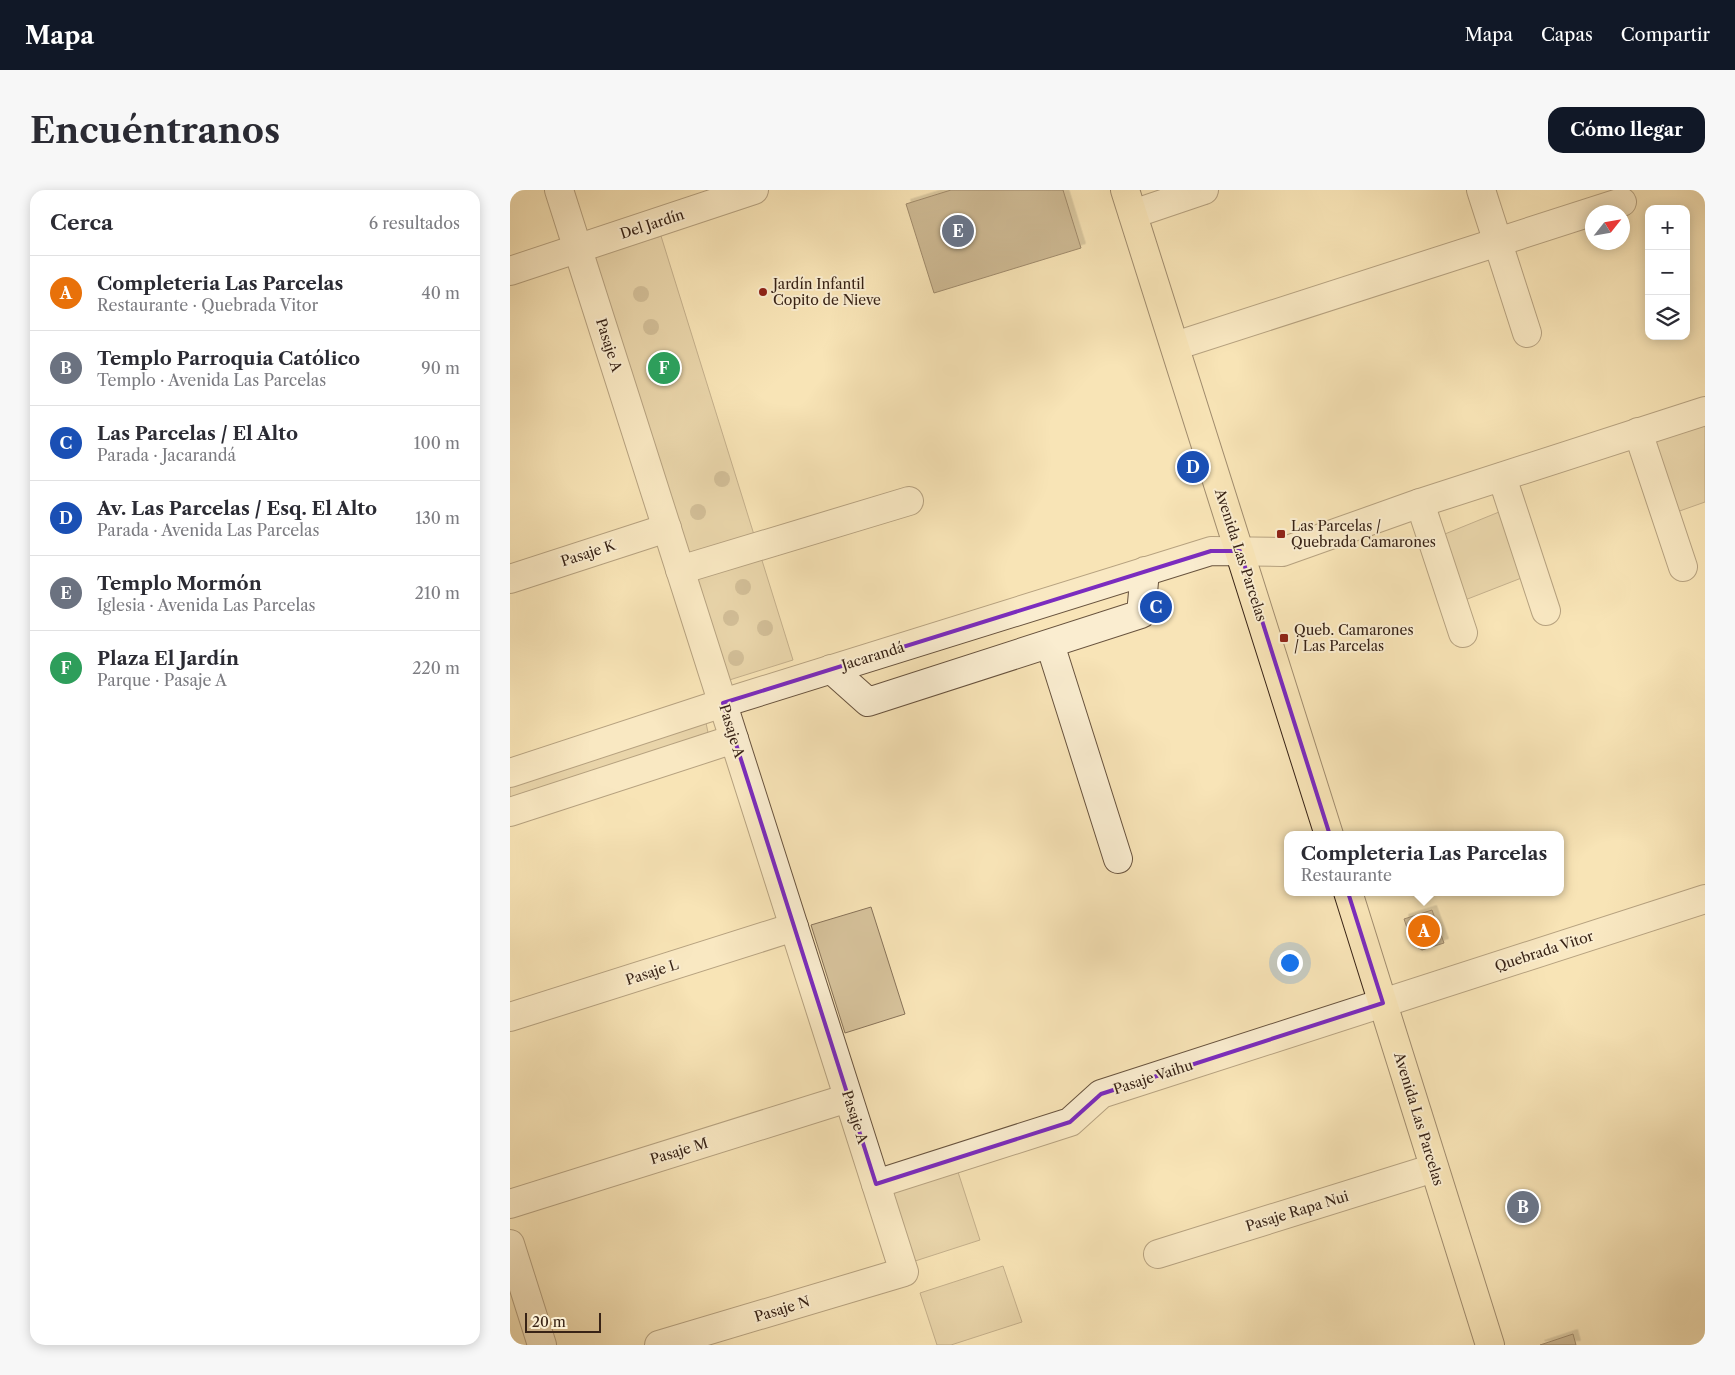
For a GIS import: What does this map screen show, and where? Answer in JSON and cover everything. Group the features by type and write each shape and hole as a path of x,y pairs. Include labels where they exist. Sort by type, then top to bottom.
{"main road":[{"name":"Avenida Las Parcelas","path":"1129,202 1328,831"},
{"name":"Avenida Las Parcelas","path":"1349,896 1490,1345"}],"street":[{"name":"Pasaje A","path":"559,190 904,1272"},
{"name":"Del Jardín","path":"510,271 754,190"},
{"path":"1129,202 1204,190"},
{"path":"1481,190 1527,333"},
{"path":"1175,346 1622,202"},
{"name":"Jacarandá","path":"510,773 723,702 1212,551 1282,552 1420,503 1705,411"},
{"path":"1638,432 1683,567"},
{"path":"1502,477 1546,611"},
{"path":"680,570 909,501"},
{"path":"1420,503 1463,633"},
{"name":"Pasaje K","path":"510,579 667,528"},
{"path":"830,669 868,702 1141,614 1145,571"},
{"path":"1050,644 1118,859"},
{"path":"510,812 734,739"},
{"name":"Quebrada Vitor","path":"1382,1003 1705,899"},
{"name":"Pasaje L","path":"510,1017 794,927"},
{"name":"Pasaje Vaihu","path":"876,1184 1070,1122 1101,1094 1382,1003"},
{"name":"Pasaje M","path":"510,1204 848,1098"},
{"name":"Pasaje Rapa Nui","path":"1158,1254 1434,1168"},
{"path":"510,1244 542,1345"},
{"name":"Pasaje N","path":"659,1345 904,1272"}],"highlighted area":[{"path":"1211,551 1240,551 1383,1003 1101,1094 1070,1122 876,1184 723,703"}],"shaded area":[{"path":"661,236 793,660 723,682 591,258"},
{"path":"1705,423 1705,502 1674,513 1650,442"},
{"path":"1499,512 1524,577 1465,600 1440,536"},
{"path":"706,723 713,756 510,820 510,786"},
{"path":"871,907 905,1014 845,1033 811,925"},
{"path":"958,1172 980,1240 909,1263 887,1194"},
{"path":"1003,1266 1022,1322 951,1345 937,1345 920,1293"}],"building":[{"path":"951,190 1063,190 1081,248 934,293 906,204"},
{"path":"1432,910 1444,943 1422,950 1413,945 1404,919"},
{"path":"1573,1334 1576,1345 1540,1345"}],"place":[{"name":"Templo Mormón","path":"958,231"},
{"name":"Jardín Infantil Copito de Nieve","path":"763,292"},
{"name":"Plaza El Jardín","path":"664,368"},
{"name":"Av. Las Parcelas / Esq. El Alto","path":"1193,467"},
{"name":"Las Parcelas / Quebrada Camarones","path":"1281,534"},
{"name":"Las Parcelas / El Alto","path":"1156,607"},
{"name":"Queb. Camarones / Las Parcelas","path":"1284,638"},
{"name":"Completeria Las Parcelas","path":"1424,931"},
{"name":"Templo Parroquia Católico","path":"1523,1207"}]}
